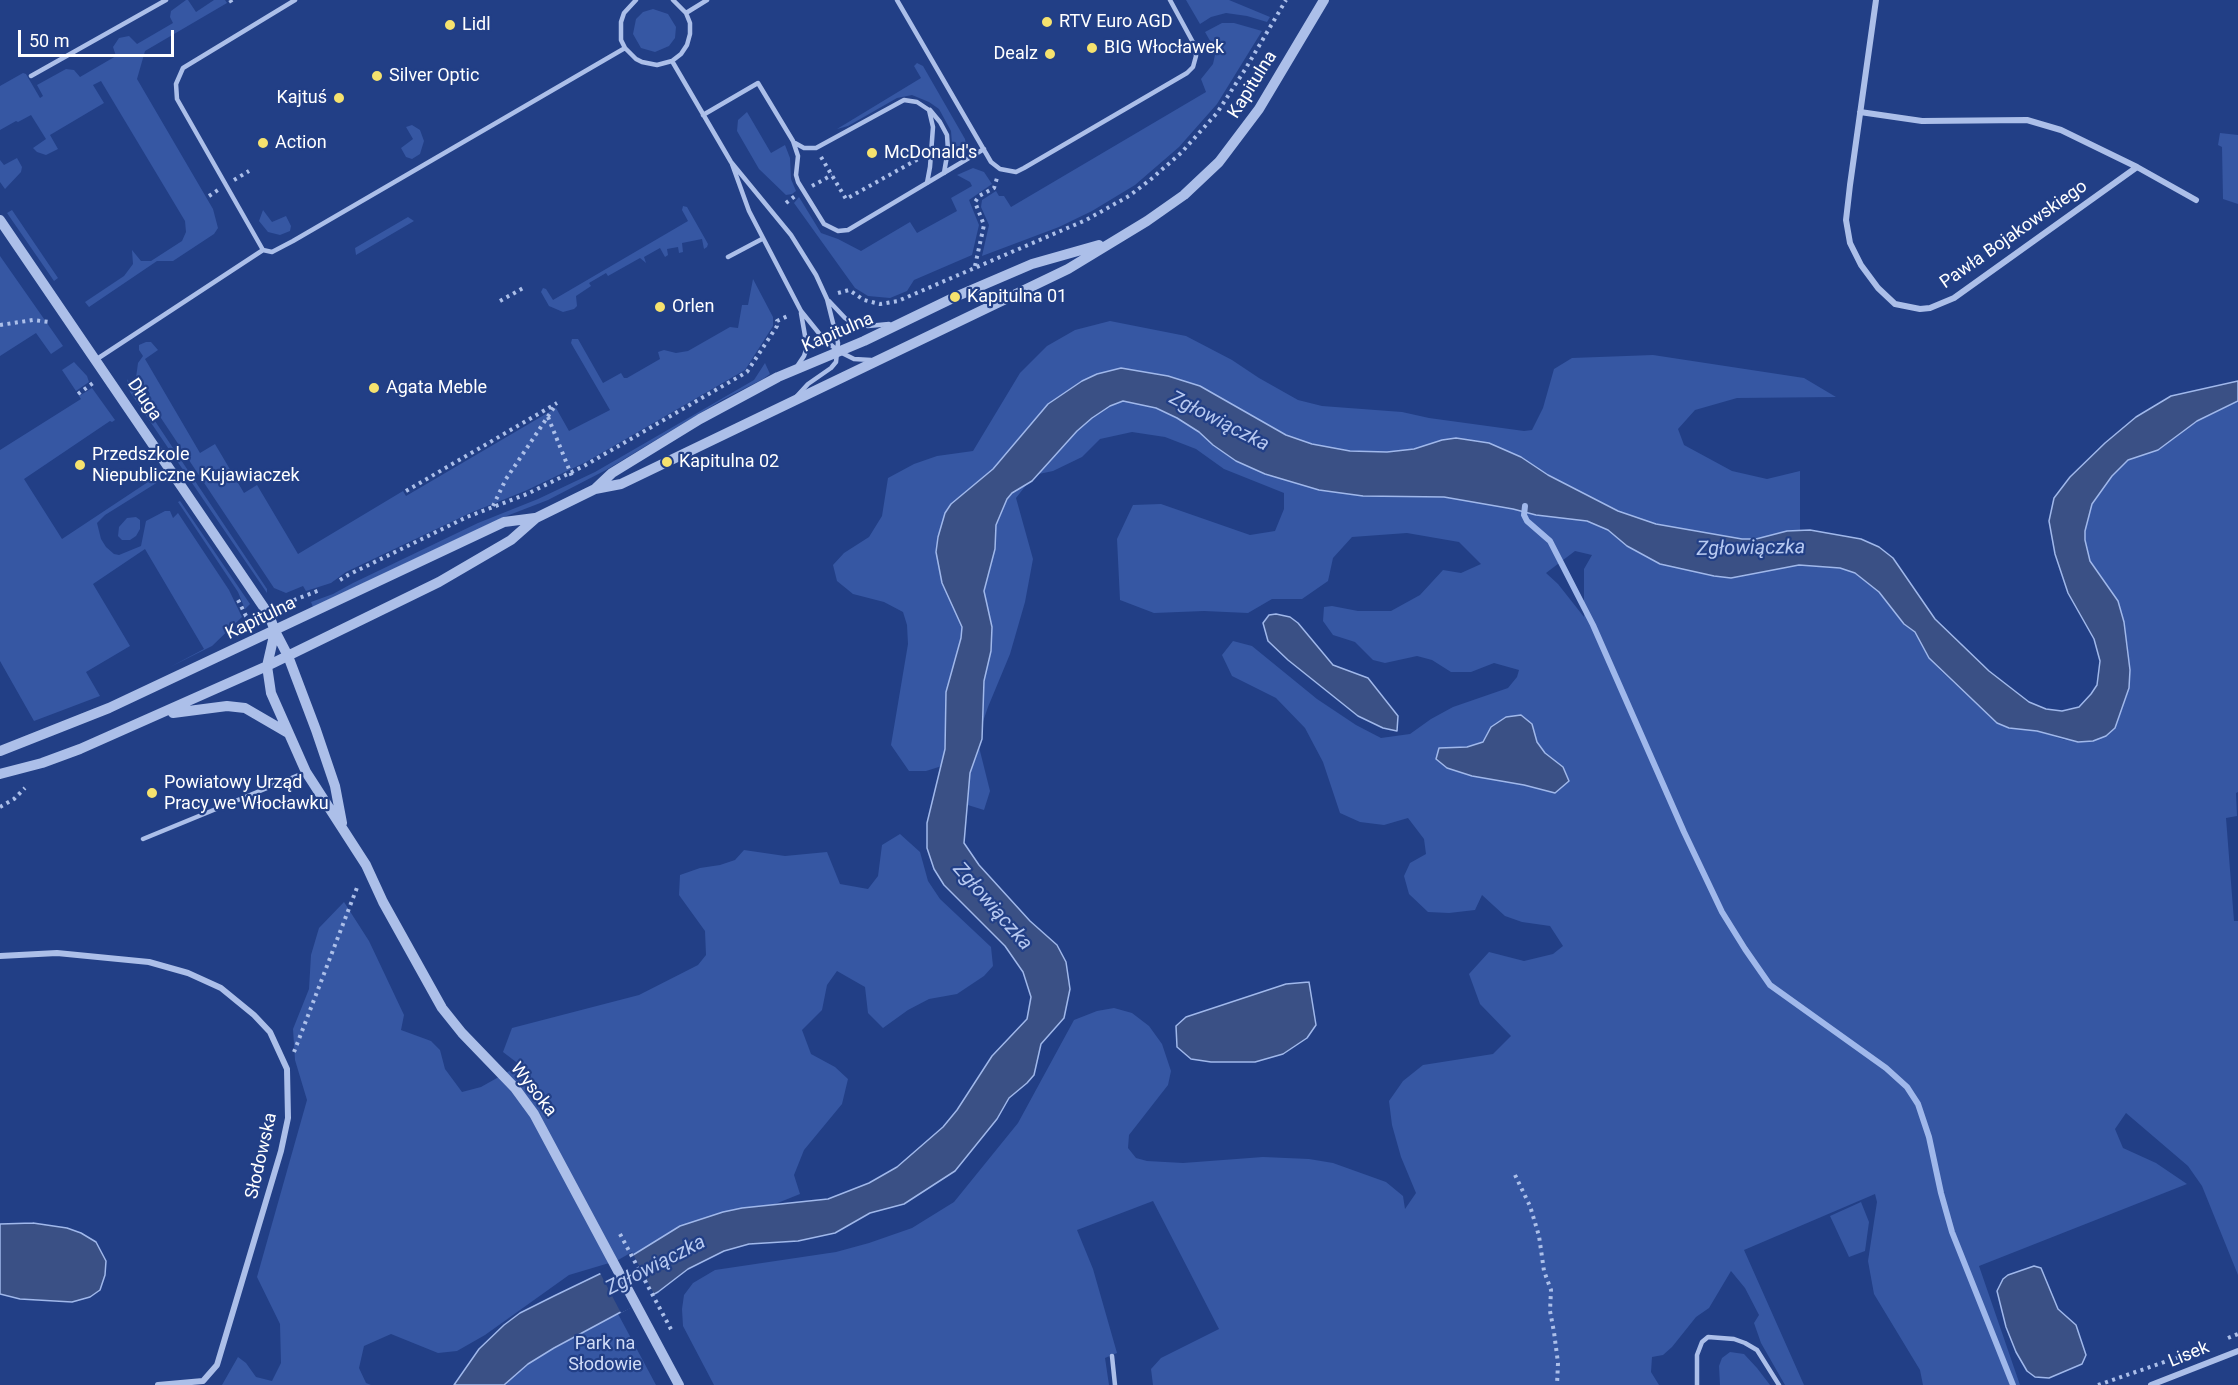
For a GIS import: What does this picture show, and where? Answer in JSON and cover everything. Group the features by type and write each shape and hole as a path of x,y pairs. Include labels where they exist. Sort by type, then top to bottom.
{"street":[{"name":"Kapitulna","path":"0,774 42,763 80,749 164,714 288,656 439,582 511,540 536,518 595,489 621,484 1036,285 1147,221 1184,195 1220,162 1259,109 1324,0"},
{"name":"Pawła Bojakowskiego","path":"1876,0 1846,220 1850,243 1861,265 1878,288 1895,304 1911,309 1930,308 1954,298 2137,167"},
{"path":"1860,112 1922,121 2027,120 2061,130 2137,167 2196,200"},
{"name":"Długa","path":"0,220 269,615 275,631"},
{"name":"Kapitulna","path":"595,489 612,473 700,419 793,370 864,341 907,319 1032,264 1111,242"},
{"name":"Kapitulna","path":"0,751 109,708 504,522 536,518"},
{"name":"Wysoka","path":"275,631 288,656 335,786 342,827"},
{"name":"Wysoka","path":"275,631 267,666 271,693 306,772 366,865 383,902 442,1008 477,1050 515,1088 534,1114 679,1385"},
{"name":"Kapitulna","path":"164,714 227,705 245,708 288,733"},
{"name":"Słodowska","path":"0,956 57,953 150,962 188,973 221,988 255,1015 270,1032 287,1069 288,1118 281,1151 217,1365 202,1381 158,1385"},
{"name":"Lisek","path":"2151,1385 2238,1351"}],"lane":[{"path":"31,76 166,0"},
{"path":"263,250 177,99 176,84 183,68 295,0"},
{"path":"636,0 624,13 621,22 620,31 625,48 642,62 657,65 672,61 681,54 690,34 690,23 686,13 673,0"},
{"path":"686,13 707,0"},
{"path":"897,0 991,162 1000,169 1016,172 1187,73 1193,66 1196,51 1170,0"},
{"path":"96,359 263,250 272,252 293,241 625,48"},
{"path":"672,61 731,162 791,235 816,275 827,298 837,336 836,362 808,384 791,402"},
{"path":"703,115 758,83 793,141 798,156 796,175 798,182 824,224 835,230 848,230 984,149"},
{"path":"793,141 804,148 816,148 904,100 917,102 929,110 940,122 947,135 948,150 944,173"},
{"path":"927,183 933,134 929,110"},
{"path":"731,162 762,239 801,310 822,338 838,351 854,359 879,360"},
{"path":"728,258 762,239"},
{"path":"827,298 845,318 860,326 880,326 907,319"},
{"path":"793,370 802,361 807,347 801,310"},
{"path":"144,839 306,772"},
{"path":"1697,1385 1697,1355 1702,1342 1708,1337 1745,1342 1756,1350 1779,1385"},
{"path":"1112,1356 1115,1385"}],"path":[{"path":"827,298 849,290 857,297 872,302 893,303 1086,220 1120,201 1150,180 1181,153 1216,113 1246,68 1286,0"},
{"path":"816,148 846,199 916,158 920,158 921,176 927,183"},
{"path":"975,266 984,225 975,202 980,196 994,188 1000,169"},
{"path":"500,301 525,286"},
{"path":"334,584 348,574 571,473 747,372 777,326 777,321 801,310"},
{"path":"0,324 33,320 49,322"},
{"path":"78,394 93,383"},
{"path":"406,491 558,403 547,416 530,447 507,479 492,507 493,514"},
{"path":"547,416 573,479"},
{"path":"269,615 289,602 314,591 326,589"},
{"path":"0,807 25,788"},
{"path":"287,1069 358,885"},
{"path":"1515,1175 1530,1206 1539,1236 1544,1271 1551,1290 1550,1311 1558,1363 1557,1385"},
{"path":"620,1234 673,1333"},
{"path":"2225,1340 2238,1334"},
{"path":"2098,1385 2206,1347"}],"green space":[{"path":"186,0 196,12 214,0 225,0 227,3 145,51 137,79 213,209 218,228 214,234 173,261 157,261 89,307 85,302 124,276 133,264 132,250 141,261 151,261 182,241 186,232 185,221 101,81 93,85 104,103 50,135 58,149 46,155 33,148 46,139 31,115 0,130 0,86 23,73 26,74 40,98 43,96 37,85 66,69 74,70 80,77 116,56 113,47 119,38 129,36 137,44 173,23 170,17 171,11"},
{"path":"1186,0 1229,0 1270,17 1267,22 1226,13 1211,17 1200,24"},
{"path":"653,9 668,14 676,27 675,38 669,46 655,52 641,48 633,34 636,19 643,12"},
{"path":"1222,23 1234,23 1262,31 1217,104 1179,147 1135,185 1092,211 1059,227 982,256 989,225 981,207 982,200 996,191 999,196 1004,196 1011,207 1206,92 1201,79 1213,64 1215,55 1205,32"},
{"path":"917,63 923,66 965,139 966,145 960,155 953,157 951,131 939,109 912,95 897,98 848,126 837,129 921,78 914,66"},
{"path":"747,112 771,153 785,145 790,158 791,179 796,191 792,194 786,195 759,169 737,131 738,120"},
{"path":"412,125 420,130 424,141 420,154 412,159 406,157 401,148 413,139 406,127"},
{"path":"2220,133 2238,135 2238,204 2223,199 2222,147 2218,145"},
{"path":"17,158 22,167 21,172 5,189 0,182 0,160 4,165"},
{"path":"973,168 984,172 992,184 969,200 979,225 972,255 914,280 907,291 890,298 868,296 855,288 794,203 799,197 821,233 861,251 910,222 917,233 957,211 951,198 972,186 970,182 957,175"},
{"path":"683,206 687,207 708,244 707,247 704,249 702,239 682,243 683,252 679,253 678,247 667,249 668,255 665,257 660,248 644,257 646,263 640,258 608,276 606,273 589,283 591,286 576,296 577,306 574,309 563,312 549,306 541,292 543,288 553,300 688,221 682,210"},
{"path":"12,210 58,278 54,281 7,213"},
{"path":"263,210 272,222 286,216 291,226 290,231 280,235 268,232 259,221"},
{"path":"408,217 414,221 356,255 355,248"},
{"path":"0,256 63,346 51,354 36,333 0,356"},
{"path":"753,279 773,317 773,326 745,370 586,462 525,491 470,513 346,572 331,583 306,591 303,586 286,593 274,588 147,397 150,394 146,387 143,388 136,378 138,363 143,356 139,345 151,342 158,350 145,359 200,453 215,444 244,493 257,485 298,554 403,491 406,496 556,408 569,431 610,410 571,343 572,339 578,339 603,383 621,373 624,378 627,378 660,359 658,352 688,351 730,327 738,328 742,305 748,305"},
{"path":"1110,321 1186,336 1232,360 1298,400 1322,406 1402,412 1524,431 1532,430 1543,408 1554,369 1572,358 1653,355 1804,378 1836,397 1737,398 1695,410 1678,429 1684,445 1732,471 1767,479 1800,471 1800,541 1759,572 1799,565 1840,568 1855,573 1879,592 1904,624 1915,631 1929,658 1942,672 1997,723 2009,728 2037,731 2065,740 2129,688 2128,647 2118,601 2090,561 2085,540 2092,504 2112,476 2128,460 2158,450 2197,421 2238,401 2238,792 2236,793 2237,816 2226,818 2234,921 2238,921 2238,1275 2202,1186 2188,1166 2126,1113 2115,1129 2123,1148 2156,1163 2187,1184 1979,1266 2020,1385 1923,1385 1920,1370 1874,1294 1868,1261 1877,1202 1875,1194 1744,1250 1804,1385 1785,1385 1761,1343 1754,1323 1759,1315 1745,1288 1731,1271 1709,1308 1696,1317 1663,1355 1652,1357 1651,1372 1659,1385 1153,1385 1151,1369 1161,1358 1219,1329 1153,1201 1077,1230 1093,1269 1117,1353 1105,1358 1109,1385 714,1385 683,1326 684,1295 693,1283 715,1270 836,1252 869,1243 912,1228 954,1202 1018,1123 1074,1020 1097,1011 1114,1008 1132,1013 1149,1026 1162,1044 1171,1071 1168,1085 1129,1135 1128,1148 1136,1158 1147,1161 1183,1163 1263,1157 1309,1159 1333,1163 1386,1182 1403,1196 1405,1209 1416,1193 1401,1157 1392,1125 1389,1101 1403,1081 1423,1065 1493,1054 1511,1036 1480,1004 1469,974 1489,952 1524,961 1553,954 1563,946 1550,926 1522,922 1505,916 1482,895 1475,910 1449,913 1428,912 1409,894 1404,876 1410,863 1426,854 1424,839 1408,818 1384,825 1360,822 1340,813 1323,762 1305,728 1276,698 1232,676 1222,655 1233,641 1252,646 1317,699 1356,725 1381,738 1410,734 1453,707 1508,688 1517,677 1519,670 1494,663 1471,672 1451,672 1432,660 1417,656 1385,663 1373,660 1355,642 1333,635 1323,621 1324,607 1332,606 1358,611 1391,611 1420,595 1443,570 1461,573 1481,564 1459,542 1407,533 1352,537 1333,558 1328,581 1302,599 1272,599 1248,613 1204,611 1154,613 1120,600 1117,539 1133,505 1161,504 1250,535 1275,531 1284,509 1284,493 1224,469 1196,449 1165,437 1132,432 1100,439 1082,457 1053,471 1034,475 1016,498 1033,559 1025,602 1010,654 977,739 990,791 984,810 958,802 942,766 926,771 909,771 891,745 908,644 907,625 903,612 884,602 853,594 837,581 833,565 844,553 869,537 882,516 888,478 914,464 937,456 973,451 1020,373 1047,346 1075,330","holes":["1575,551 1592,555 1584,569 1584,617 1558,584 1546,573"]},
{"path":"74,362 87,376 89,382 76,391 62,370"},
{"path":"765,363 770,374 763,379 722,400 606,470 548,500 504,517 313,607 311,602 333,594 478,523 538,499 595,472 754,380"},
{"path":"127,379 267,589 267,593 130,392"},
{"path":"92,388 115,420 110,421 24,479 62,539 154,478 158,482 105,515 97,523 101,539 106,547 119,555 141,546 146,521 165,511 170,511 173,518 178,513 229,590 242,617 212,646 170,667 204,649 145,549 93,584 130,646 86,672 100,696 34,721 0,661 0,450 81,399 79,396"},
{"path":"180,501 250,604 245,609 238,592 178,502"},
{"path":"136,517 140,520 140,529 136,536 130,540 122,540 118,536 119,527 127,518"},
{"path":"900,834 920,852 928,881 940,899 991,947 993,966 984,976 957,994 929,999 908,1010 883,1028 868,1013 865,987 837,971 827,985 822,1010 802,1030 811,1054 835,1067 848,1079 842,1104 804,1150 794,1175 800,1194 683,1241 569,1275 485,1335 457,1351 438,1353 391,1334 364,1346 359,1368 366,1383 371,1385 222,1385 238,1357 246,1363 256,1377 272,1381 281,1363 280,1324 257,1277 307,1100 295,1060 293,1029 309,989 311,955 319,928 344,902 369,941 404,1015 401,1030 431,1041 440,1050 445,1069 462,1092 481,1087 520,1065 503,1052 512,1028 639,995 698,965 706,955 705,931 679,895 680,875 735,860 744,850 785,856 827,852 840,884 868,889 878,876 882,845"},
{"path":"1861,1202 1869,1222 1865,1251 1849,1257 1830,1216"},
{"name":"Park na Słodowie","path":"617,1312 656,1385 504,1385 528,1364"},
{"path":"1730,1352 1744,1354 1770,1385 1720,1385 1719,1366 1722,1358"}],"water":[{"name":"Zgłowiączka","path":"1121,368 1168,376 1200,386 1286,435 1312,444 1350,451 1387,452 1414,449 1456,438 1489,443 1521,457 1548,475 1618,511 1656,524 1742,539 1756,539 1787,531 1810,530 1861,539 1879,547 1893,558 1935,619 1989,671 2029,702 2046,709 2062,711 2079,707 2091,694 2097,685 2100,661 2094,639 2068,593 2055,554 2049,521 2054,498 2070,477 2105,443 2136,417 2171,396 2238,381 2238,401 2197,421 2158,450 2128,460 2112,476 2092,504 2085,540 2090,561 2118,601 2124,622 2130,670 2129,688 2115,728 2106,736 2093,741 2078,742 2037,731 2009,728 1997,723 1929,658 1915,632 1904,624 1879,592 1855,573 1840,568 1799,565 1731,578 1714,576 1660,564 1627,546 1608,530 1587,521 1536,515 1444,497 1363,496 1319,490 1265,474 1236,461 1199,432 1156,408 1123,401 1110,406 1077,431 1032,481 1012,493 1007,499 996,525 995,549 984,591 992,627 991,651 984,681 982,739 970,773 964,843 979,865 1030,921 1057,945 1066,962 1070,989 1064,1018 1041,1044 1034,1075 1009,1098 997,1119 955,1171 904,1204 870,1213 835,1233 798,1241 749,1244 724,1251 688,1269 658,1292 554,1348 528,1364 504,1385 454,1385 479,1349 520,1313 612,1268 680,1226 742,1208 828,1199 869,1183 897,1167 943,1127 957,1110 992,1056 1027,1019 1031,997 1023,972 1005,946 944,885 934,869 927,848 927,823 945,749 946,692 962,627 942,583 936,552 938,537 945,513 951,504 993,469 1048,404 1082,381 1097,374"},
{"path":"1269,615 1290,617 1298,623 1333,665 1368,678 1398,716 1397,731 1383,728 1358,716 1268,641 1263,623"},
{"path":"1521,715 1532,724 1537,742 1545,753 1563,767 1569,781 1555,793 1472,776 1447,768 1436,759 1439,748 1467,747 1483,742 1491,727 1506,717"},
{"path":"1309,982 1316,1025 1307,1038 1283,1054 1255,1062 1211,1062 1191,1059 1177,1047 1176,1026 1186,1017 1286,984"},
{"path":"33,1223 67,1228 96,1242 106,1261 105,1275 100,1290 90,1297 72,1302 20,1299 0,1294 0,1224"},
{"path":"2034,1266 2041,1268 2058,1309 2076,1325 2086,1355 2082,1364 2049,1378 2035,1377 2027,1371 2006,1327 1997,1291 2003,1279 2008,1275"}],"pier":[{"path":"632,1252 655,1296 621,1313 599,1271"}],"waterway":[{"path":"1525,506 1524,515 1527,521 1550,541 1593,625 1684,832 1722,912 1745,949 1770,985 1886,1068 1907,1087 1918,1104 1929,1137 1952,1232 2013,1385"}],"place":[{"name":"RTV Euro AGD","path":"1047,22"},
{"name":"Lidl","path":"450,25"},
{"name":"BIG Włocławek","path":"1092,48"},
{"name":"Dealz","path":"1050,54"},
{"name":"Silver Optic","path":"377,76"},
{"name":"Kajtuś","path":"339,98"},
{"name":"Action","path":"263,143"},
{"name":"McDonald's","path":"872,153"},
{"name":"Kapitulna 01","path":"955,297"},
{"name":"Orlen","path":"660,307"},
{"name":"Agata Meble","path":"374,388"},
{"name":"Kapitulna 02","path":"667,462"},
{"name":"Przedszkole Niepubliczne Kujawiaczek","path":"80,465"},
{"name":"Powiatowy Urząd Pracy we Włocławku","path":"152,793"}]}
